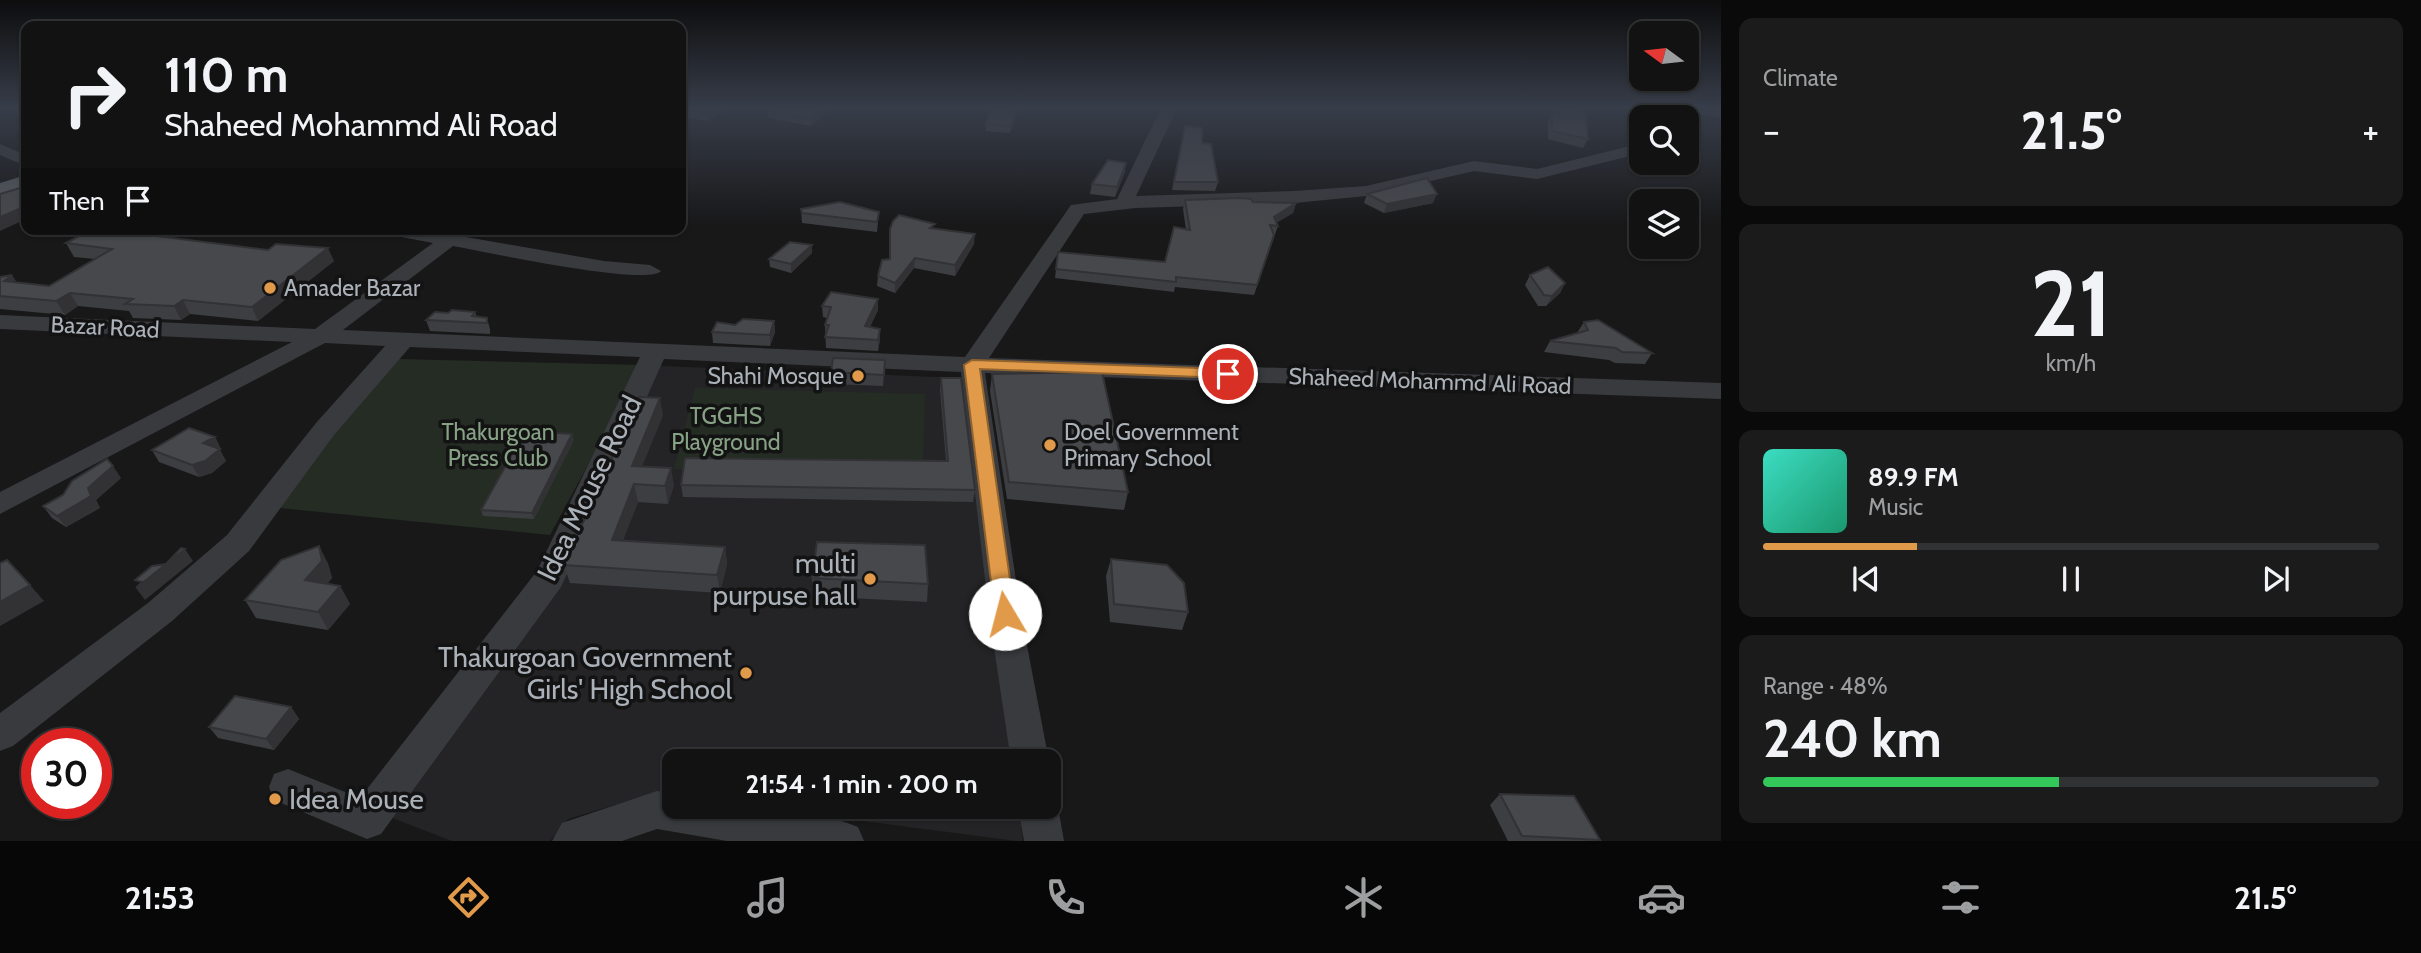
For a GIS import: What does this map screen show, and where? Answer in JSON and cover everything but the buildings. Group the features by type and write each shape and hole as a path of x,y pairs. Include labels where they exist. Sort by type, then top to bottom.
{"main road":[{"path":"0,191 21,184"},
{"path":"0,197 21,190"}],"street":[{"path":"1124,203 1150,147"},
{"path":"0,149 21,159"},
{"path":"1028,749 1005,614 972,365 1008,316 1056,237 1078,209 1124,203 1294,197 1366,191 1474,166 1537,174 1629,151"},
{"path":"0,504 318,338 455,235"},
{"path":"460,235 604,267 650,271"},
{"name":"Bazar Road","path":"0,323 655,352"},
{"path":"0,734 160,612 239,542 325,429 402,342"},
{"name":"Shaheed Mohammd Ali Road","path":"655,352 1721,391"},
{"name":"Idea Mouse Road","path":"288,787 369,831 550,578 655,352"},
{"path":"572,841 576,837 657,810 844,841"},
{"path":"1040,819 1044,841"}],"shaded area":[{"name":"Thakurgoan Government Girls' High School","path":"661,366 961,378 1010,749 662,749 662,794 654,793 568,819 550,841 452,841 387,816 556,584"},
{"path":"848,819 1020,819 1023,841"}],"green space":[{"name":"Thakurgoan Press Club","path":"399,359 642,365 550,535 270,507"},
{"name":"TGGHS Playground","path":"695,388 925,394 923,468 674,469"}],"place":[{"name":"Amader Bazar","path":"270,288"},
{"name":"Shahi Mosque","path":"858,376"},
{"name":"Doel Government Primary School","path":"1050,445"},
{"name":"multi purpuse hall","path":"870,579"},
{"name":"Thakurgoan Government Girls' High School","path":"746,673"},
{"name":"Idea Mouse","path":"275,799"}],"route":[{"path":"1005,614 972,365 1228,374"}]}
